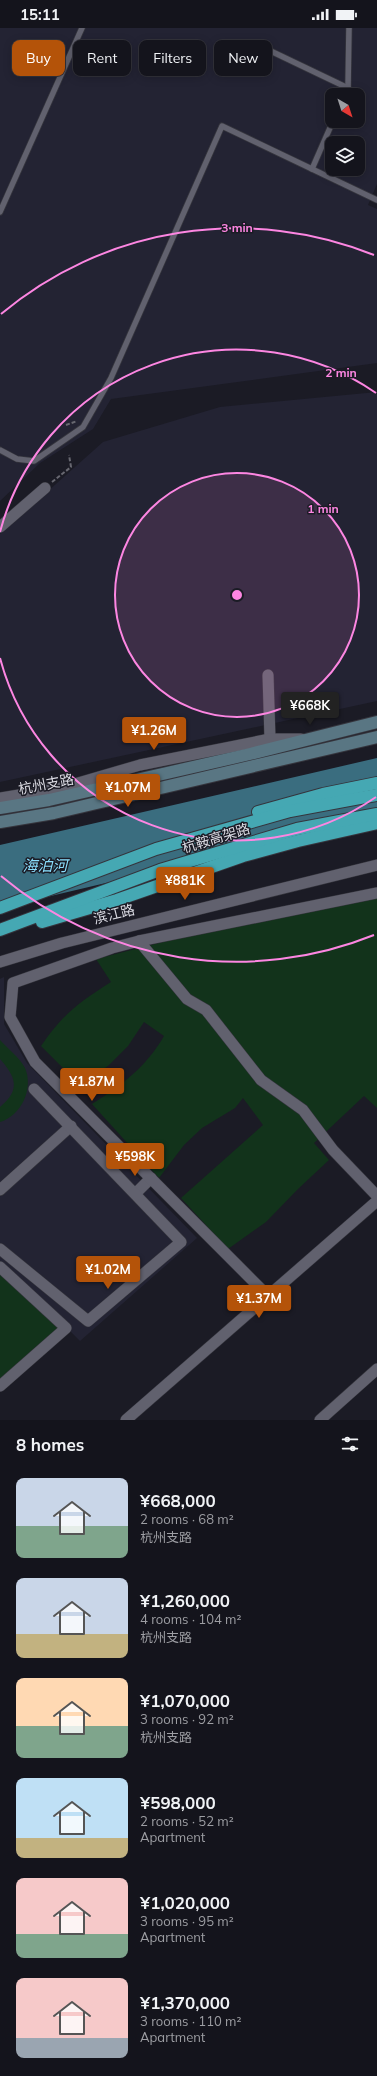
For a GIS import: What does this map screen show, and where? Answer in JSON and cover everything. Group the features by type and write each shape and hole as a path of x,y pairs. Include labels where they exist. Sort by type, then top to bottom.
{"highway":[{"path":"132,858 219,824 261,811 324,794 377,783"},
{"name":"杭鞍高架路","path":"0,908 156,849 290,811 377,795"},
{"name":"杭鞍高架路","path":"0,930 160,870 297,829 377,814"},
{"path":"0,934 117,900 243,856 298,841 377,823"}],"main road":[{"name":"杭州支路","path":"0,808 50,800 250,754 377,722"},
{"name":"杭州支路","path":"0,822 54,813 377,737"}],"street":[{"path":"0,527 45,488"},
{"path":"268,675 270,739"},
{"path":"0,798 61,788 140,765 270,739 311,738"},
{"name":"滨江路","path":"0,962 62,943 377,865"},
{"path":"268,1296 36,1062 10,1017 13,983 112,948 139,941 377,893"},
{"path":"139,941 187,999 206,1010 261,1080 303,1110 333,1150 377,1196"},
{"path":"0,1249 88,1321 181,1242 136,1193 34,1089"},
{"path":"0,1190 70,1126"},
{"path":"136,1193 151,1178"},
{"path":"126,1420 377,1201"},
{"path":"0,1267 66,1328 0,1386"},
{"path":"320,1420 377,1369"}],"lane":[{"path":"0,212 82,28"},
{"path":"272,52 348,88 349,28"},
{"path":"0,450 17,460 34,461 83,427 111,378 222,126 377,200"},
{"path":"312,169 330,128"}],"path":[{"path":"45,488 71,467 69,455"}],"shaded area":[{"path":"0,28 377,28 377,184 368,205 377,209 377,363 111,399 93,429 40,463 0,501"},
{"path":"377,392 377,701 0,782 0,534 103,442 220,407"},
{"path":"4,977 4,1024 27,1063 197,1238 80,1341 0,1261 0,979"}],"green space":[{"path":"377,894 377,1108 364,1096 314,1143 329,1160 266,1222 228,1249 181,1198 263,1125 243,1098 235,1108 202,1128 184,1145 159,1178 92,1104 113,1090 141,1066 164,1036 144,1022 128,1046 108,1066 79,1084 41,1046 64,1017 89,996 111,982 96,959 230,925"},
{"path":"0,1040 23,1064 28,1084 27,1093 20,1108 7,1119 0,1122 0,1107 11,1095 14,1083 10,1072 0,1059"},
{"path":"0,1261 66,1328 0,1386"}],"water":[{"name":"海泊河","path":"377,758 377,819 0,908 0,845"}]}
